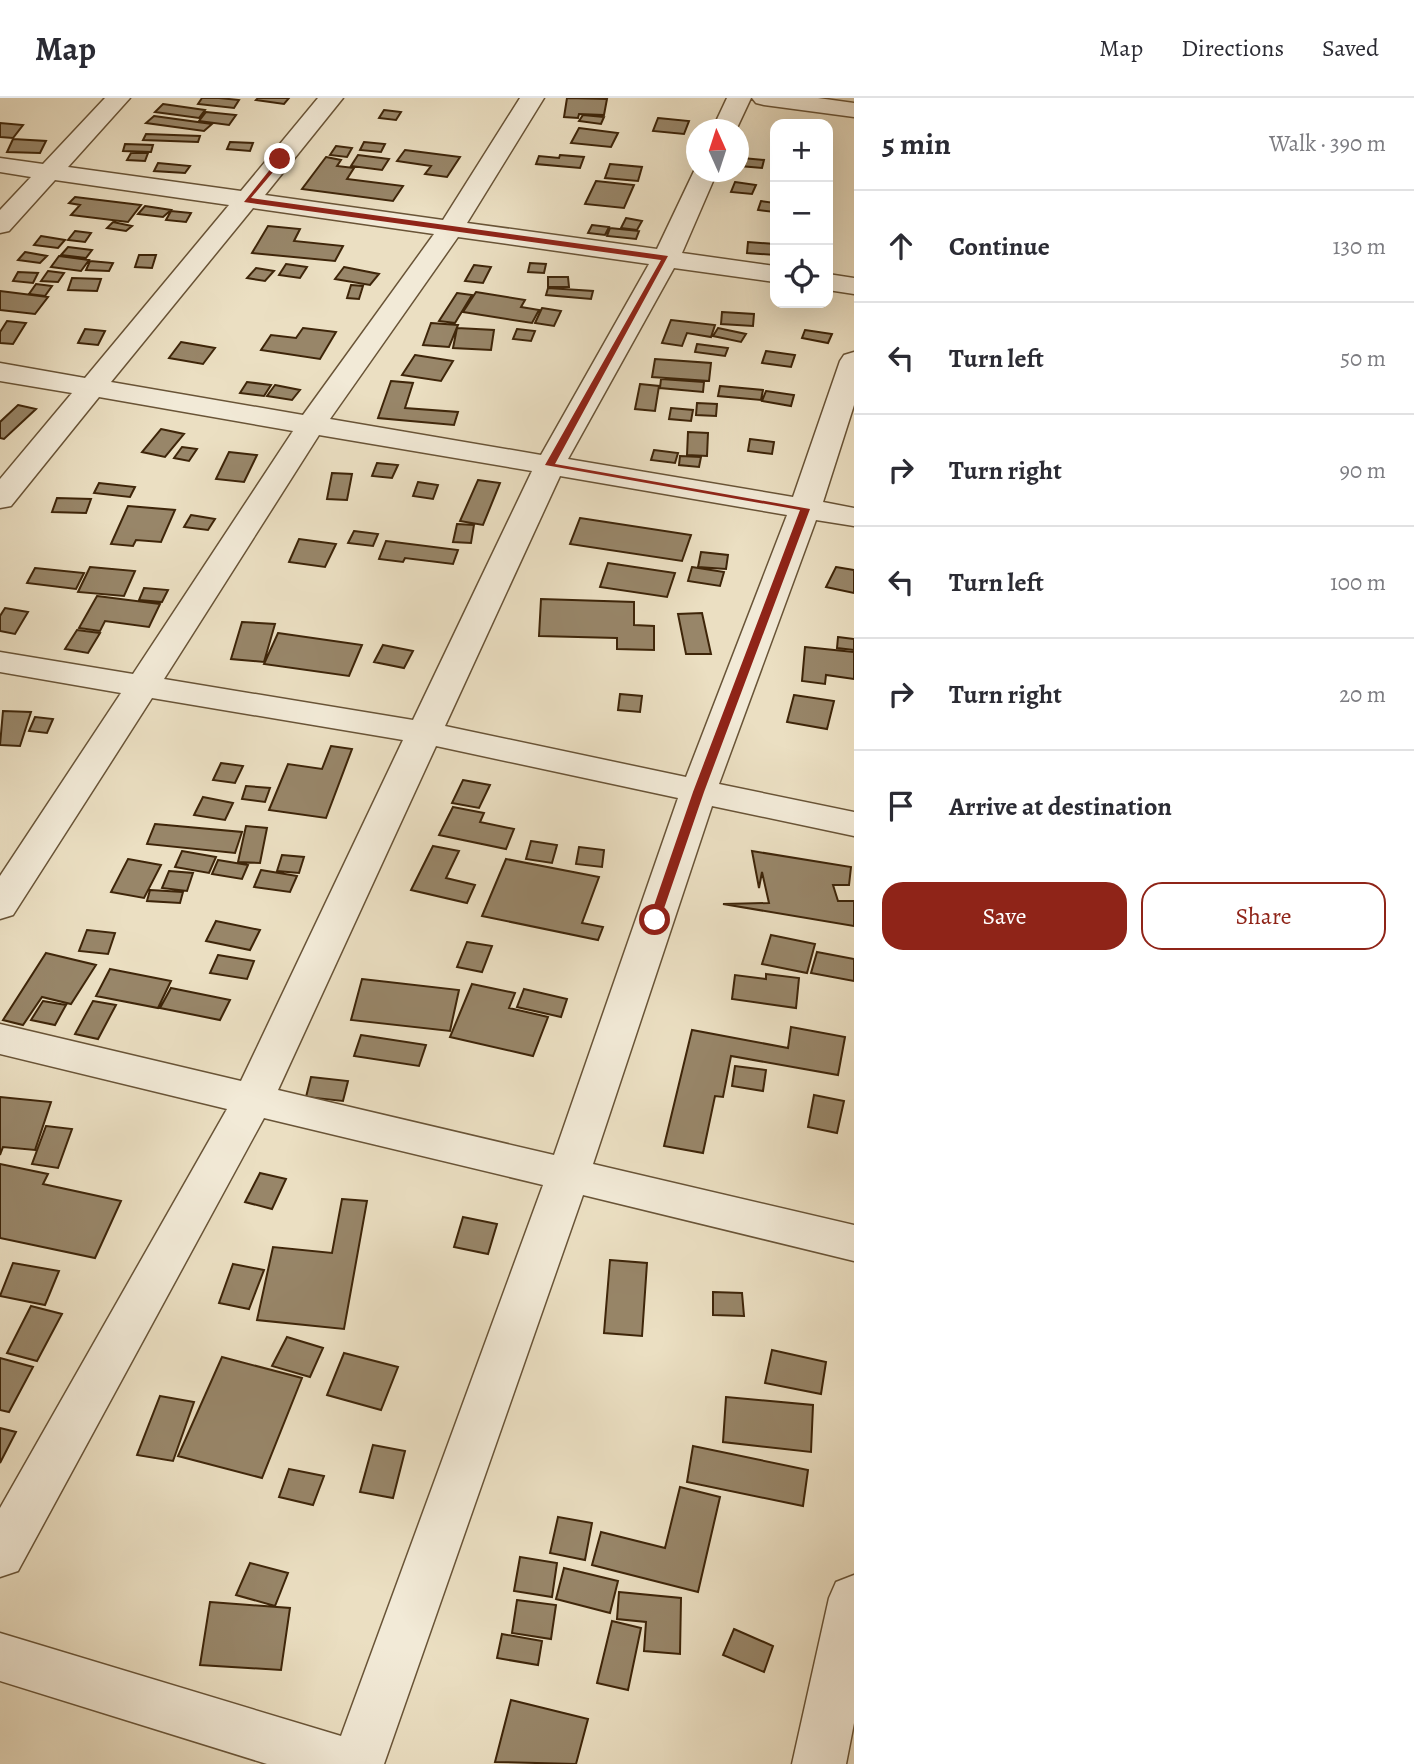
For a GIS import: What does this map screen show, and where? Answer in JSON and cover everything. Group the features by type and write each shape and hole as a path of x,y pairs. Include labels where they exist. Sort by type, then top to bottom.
{"street":[{"path":"0,225 118,98"},
{"path":"0,499 89,387 331,98"},
{"path":"0,906 311,425 451,228 532,98"},
{"path":"729,119 739,98"},
{"path":"764,98 854,110"},
{"path":"0,165 770,273"},
{"path":"0,1555 253,1099 550,465 666,258 700,182"},
{"path":"833,283 854,286"},
{"path":"357,1764 568,1175 698,792 806,509 854,361"},
{"path":"0,372 854,517"},
{"path":"0,662 425,733 854,824"},
{"path":"0,1038 854,1243"},
{"path":"819,1764 854,1598"},
{"path":"0,1657 349,1764"}],"building":[{"path":"202,98 239,100 234,108 198,104"},
{"path":"289,98 284,104 256,100"},
{"path":"567,98 607,99 604,115 579,114 578,118 564,117"},
{"path":"163,104 205,110 199,118 155,112"},
{"path":"384,110 401,112 396,120 379,118"},
{"path":"206,112 236,115 229,125 199,121"},
{"path":"583,115 604,117 601,124 579,121"},
{"path":"154,116 212,124 204,131 146,123"},
{"path":"658,118 686,121 684,134 653,131"},
{"path":"0,123 23,125 13,138 0,137"},
{"path":"579,128 618,133 611,147 571,143"},
{"path":"146,134 200,136 198,142 143,140"},
{"path":"13,139 46,141 40,153 7,152"},
{"path":"230,142 253,143 250,151 227,149"},
{"path":"364,142 385,144 381,152 360,150"},
{"path":"125,144 153,145 151,152 123,151"},
{"path":"336,146 352,148 347,157 330,155"},
{"path":"405,150 460,157 447,177 425,174 431,166 397,161"},
{"path":"131,153 148,153 145,161 127,160"},
{"path":"358,155 389,159 382,170 351,166"},
{"path":"560,155 584,157 580,168 536,164 539,156 559,158"},
{"path":"326,157 341,160 337,166 354,168 347,179 403,186 393,201 302,189"},
{"path":"749,159 764,160 762,168 749,167"},
{"path":"158,163 190,166 185,173 154,171"},
{"path":"610,164 642,167 638,181 605,178"},
{"path":"596,181 634,185 624,208 585,204"},
{"path":"735,182 756,185 752,194 731,192"},
{"path":"75,197 141,205 128,222 71,215 80,205 69,203"},
{"path":"761,201 770,202 770,212 758,210"},
{"path":"145,206 171,210 163,217 138,214"},
{"path":"171,211 191,213 186,222 166,220"},
{"path":"626,218 642,221 637,230 621,228"},
{"path":"113,222 132,226 126,231 107,228"},
{"path":"592,225 609,227 605,235 588,233"},
{"path":"268,226 300,229 294,241 343,246 335,261 252,253"},
{"path":"610,228 639,231 636,239 607,236"},
{"path":"75,231 91,233 85,242 68,240"},
{"path":"41,236 65,240 58,248 34,245"},
{"path":"748,242 770,244 770,255 747,253"},
{"path":"68,247 92,250 86,258 61,255"},
{"path":"25,252 47,256 40,263 18,260"},
{"path":"139,255 156,255 152,268 135,267"},
{"path":"59,256 89,260 81,271 51,267"},
{"path":"90,261 113,263 109,271 86,270"},
{"path":"530,263 546,264 544,273 528,272"},
{"path":"286,264 307,267 300,278 279,275"},
{"path":"474,265 491,267 483,283 465,281"},
{"path":"344,267 379,274 370,285 335,279"},
{"path":"256,268 274,271 265,281 247,278"},
{"path":"48,271 64,273 58,282 41,281"},
{"path":"18,272 38,273 33,283 13,281"},
{"path":"548,277 568,277 569,287 548,287"},
{"path":"72,278 101,279 97,291 68,290"},
{"path":"36,284 52,286 45,296 29,294"},
{"path":"351,285 363,286 359,299 347,298"},
{"path":"548,288 593,291 591,299 546,295"},
{"path":"0,291 48,297 35,314 0,310"},
{"path":"476,292 525,300 521,307 539,310 532,323 463,312"},
{"path":"457,293 472,295 455,323 439,321"},
{"path":"542,308 561,311 554,326 535,323"},
{"path":"722,312 754,314 753,326 721,324"},
{"path":"671,320 715,325 711,337 687,333 682,346 662,343"},
{"path":"7,321 26,323 13,344 0,343 0,332"},
{"path":"431,323 458,325 449,347 423,345"},
{"path":"303,328 336,332 320,359 261,350 271,335 296,338"},
{"path":"457,328 494,330 491,350 453,348"},
{"path":"718,328 746,334 741,342 713,336"},
{"path":"85,329 105,331 98,345 78,343"},
{"path":"517,329 535,331 531,341 513,339"},
{"path":"805,330 832,334 828,343 802,338"},
{"path":"181,342 215,348 203,364 169,358"},
{"path":"697,344 728,348 725,356 695,352"},
{"path":"766,351 795,355 791,367 762,363"},
{"path":"415,355 453,361 441,381 402,375"},
{"path":"655,359 711,363 709,381 652,377"},
{"path":"661,379 704,382 703,392 660,388"},
{"path":"391,381 413,383 405,408 458,412 454,425 378,418"},
{"path":"247,382 271,385 264,396 240,393"},
{"path":"640,384 659,386 655,411 635,409"},
{"path":"275,385 300,390 292,400 267,396"},
{"path":"720,386 763,390 761,400 718,396"},
{"path":"766,391 794,395 791,406 762,401"},
{"path":"697,403 717,404 716,416 696,415"},
{"path":"18,405 36,409 4,439 0,438 0,422"},
{"path":"671,408 693,410 691,421 669,419"},
{"path":"161,429 184,434 165,457 142,452"},
{"path":"688,432 708,433 707,456 687,455"},
{"path":"750,439 774,442 772,454 748,451"},
{"path":"182,447 197,449 189,461 174,458"},
{"path":"654,450 678,453 675,463 651,460"},
{"path":"229,452 257,455 244,482 216,479"},
{"path":"680,456 701,457 699,467 679,465"},
{"path":"377,463 398,465 392,478 372,476"},
{"path":"332,473 352,474 347,500 327,499"},
{"path":"478,480 500,483 483,525 460,521"},
{"path":"418,482 438,485 433,499 413,496"},
{"path":"99,483 135,487 130,497 94,493"},
{"path":"57,498 91,499 86,513 52,512"},
{"path":"128,506 175,510 161,542 136,540 133,546 111,544"},
{"path":"191,515 215,519 208,530 184,527"},
{"path":"580,518 691,535 682,561 570,544"},
{"path":"457,524 474,525 471,543 453,542"},
{"path":"354,531 378,534 373,546 348,543"},
{"path":"299,539 336,544 325,567 289,562"},
{"path":"386,541 458,550 453,564 405,558 403,562 379,559"},
{"path":"701,552 728,555 726,569 698,567"},
{"path":"608,563 675,573 667,597 600,587"},
{"path":"90,567 135,571 124,596 78,592"},
{"path":"692,567 724,572 720,586 688,581"},
{"path":"836,567 854,570 854,593 826,587"},
{"path":"35,568 84,573 76,589 27,583"},
{"path":"144,588 168,590 162,602 139,600"},
{"path":"97,596 160,604 149,627 105,621 100,631 79,628"},
{"path":"541,599 634,602 634,625 654,626 654,650 617,649 617,638 539,636"},
{"path":"5,608 28,612 15,634 0,631 0,616"},
{"path":"702,613 711,654 686,654 678,614"},
{"path":"242,622 275,624 264,662 231,659"},
{"path":"77,630 100,633 88,653 65,649"},
{"path":"278,633 362,645 349,676 264,664"},
{"path":"838,637 854,639 854,650 837,648"},
{"path":"383,645 413,651 404,668 374,662"},
{"path":"805,647 854,652 854,679 826,675 825,684 802,681"},
{"path":"620,694 642,696 640,712 618,710"},
{"path":"794,695 834,701 827,729 787,722"},
{"path":"3,711 31,712 20,746 0,745"},
{"path":"35,717 53,719 47,733 29,731"},
{"path":"331,746 352,749 326,818 269,810 288,764 322,769"},
{"path":"221,763 243,766 235,783 213,780"},
{"path":"463,780 490,785 479,808 452,803"},
{"path":"246,786 270,788 265,802 242,799"},
{"path":"203,797 233,803 225,820 194,815"},
{"path":"453,807 484,813 480,822 514,829 506,849 439,835"},
{"path":"155,824 242,832 235,853 147,844"},
{"path":"246,826 267,828 260,863 238,862"},
{"path":"531,841 557,845 552,863 526,859"},
{"path":"433,846 459,851 446,878 475,885 467,903 411,890"},
{"path":"579,847 604,850 602,867 576,864"},
{"path":"182,851 216,857 209,873 175,867"},
{"path":"752,851 851,867 849,885 833,885 838,901 854,901 854,926 723,904 769,903 762,872 759,888"},
{"path":"282,855 304,857 299,873 277,871"},
{"path":"128,859 161,865 144,898 111,892"},
{"path":"506,859 599,877 582,923 603,927 598,940 482,916"},
{"path":"218,860 248,865 242,879 212,874"},
{"path":"261,870 297,876 290,892 254,887"},
{"path":"169,871 193,873 187,891 162,888"},
{"path":"150,890 183,892 180,903 147,901"},
{"path":"216,921 260,930 250,950 206,941"},
{"path":"87,930 115,933 108,954 79,951"},
{"path":"771,935 815,944 807,973 762,964"},
{"path":"467,942 492,946 482,972 457,967"},
{"path":"817,952 854,959 854,981 811,973"},
{"path":"46,953 96,965 71,1004 42,997 23,1025 3,1020"},
{"path":"218,955 254,961 247,979 210,973"},
{"path":"110,969 171,981 158,1008 96,996"},
{"path":"766,974 799,978 796,1008 732,999 735,975 766,979"},
{"path":"362,979 459,990 450,1031 351,1020"},
{"path":"472,984 515,993 509,1008 548,1017 533,1056 450,1037"},
{"path":"171,988 230,1000 220,1020 160,1008"},
{"path":"524,989 567,999 561,1017 517,1007"},
{"path":"43,1001 66,1005 55,1025 31,1020"},
{"path":"93,1001 116,1005 98,1039 75,1034"},
{"path":"791,1027 845,1037 838,1075 731,1056 723,1097 715,1096 703,1153 664,1146 692,1030 788,1048"},
{"path":"361,1035 426,1045 419,1066 354,1056"},
{"path":"735,1066 766,1070 763,1091 732,1086"},
{"path":"311,1077 348,1081 343,1101 306,1097"},
{"path":"814,1095 844,1101 837,1133 808,1127"},
{"path":"0,1097 51,1102 35,1150 3,1147 0,1155"},
{"path":"46,1126 72,1129 58,1168 32,1164"},
{"path":"0,1164 48,1174 43,1184 121,1201 95,1258 0,1238"},
{"path":"260,1173 286,1179 272,1209 245,1202"},
{"path":"342,1199 367,1201 344,1329 257,1320 273,1247 332,1253"},
{"path":"463,1217 497,1224 488,1254 454,1247"},
{"path":"610,1260 647,1263 642,1336 604,1333"},
{"path":"13,1263 59,1271 45,1305 0,1296"},
{"path":"233,1264 264,1270 249,1309 219,1303"},
{"path":"713,1292 742,1293 744,1316 713,1315"},
{"path":"31,1306 62,1314 37,1361 7,1353"},
{"path":"287,1337 323,1348 310,1377 272,1366"},
{"path":"772,1350 826,1362 821,1394 765,1383"},
{"path":"344,1353 398,1367 381,1410 327,1395"},
{"path":"222,1357 302,1378 262,1478 178,1456"},
{"path":"0,1358 33,1367 9,1412 0,1410"},
{"path":"160,1396 194,1402 173,1461 137,1455"},
{"path":"726,1397 813,1405 811,1452 723,1442"},
{"path":"0,1428 16,1432 0,1463"},
{"path":"373,1445 405,1451 393,1498 360,1492"},
{"path":"693,1446 808,1470 803,1506 687,1482"},
{"path":"289,1469 324,1476 313,1505 279,1497"},
{"path":"680,1487 720,1497 698,1592 592,1565 601,1532 665,1548"},
{"path":"558,1517 592,1523 585,1560 550,1553"},
{"path":"520,1557 557,1563 552,1597 514,1591"},
{"path":"250,1563 288,1573 275,1606 236,1595"},
{"path":"564,1568 618,1581 610,1613 556,1599"},
{"path":"619,1592 681,1598 680,1654 644,1651 646,1622 617,1619"},
{"path":"517,1600 556,1605 551,1639 512,1633"},
{"path":"210,1602 290,1608 281,1670 200,1665"},
{"path":"612,1621 641,1628 628,1690 597,1683"},
{"path":"734,1629 773,1646 764,1672 723,1655"},
{"path":"502,1634 542,1641 538,1665 497,1658"},
{"path":"511,1700 588,1719 576,1764 495,1762"}],"route":[{"path":"280,159 246,200 666,258 550,465 806,509 698,792 655,920"}]}
